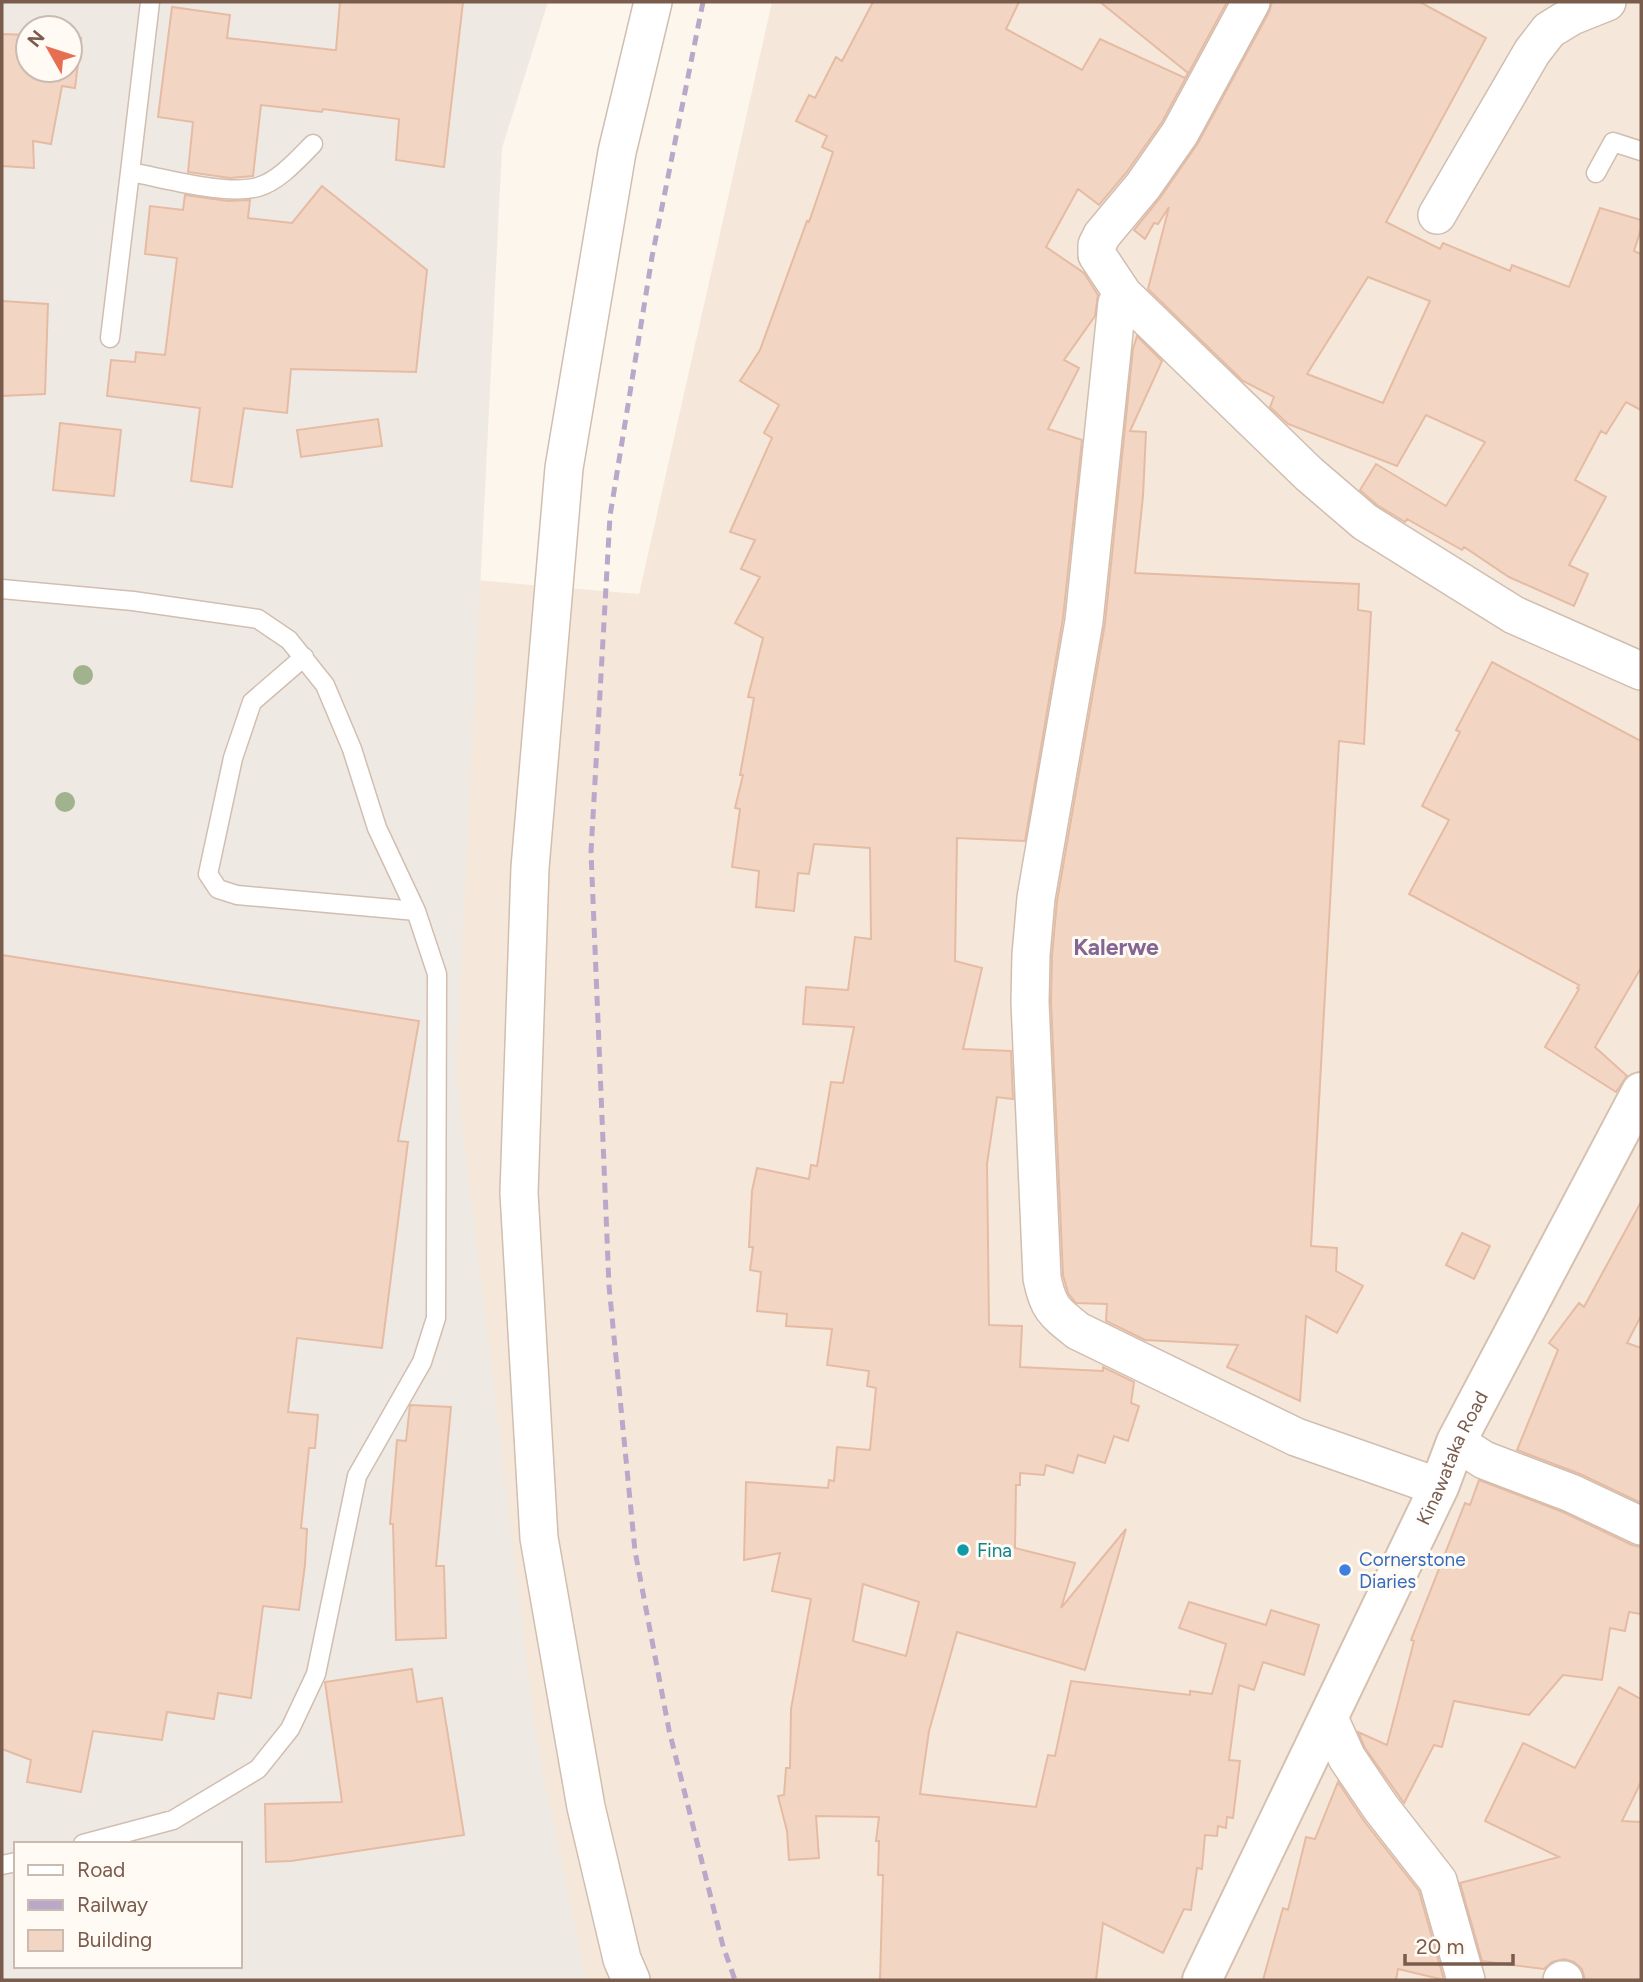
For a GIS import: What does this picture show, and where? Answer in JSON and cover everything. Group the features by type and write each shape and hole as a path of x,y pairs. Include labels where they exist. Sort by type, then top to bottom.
{"street":[{"path":"631,1980 622,1959 586,1807 539,1538 519,1193 530,867 564,468 617,152 653,2"},
{"path":"1251,2 1180,133 1143,186 1102,235 1097,254 1124,294 1309,474 1365,522 1514,615 1641,671"},
{"path":"1437,215 1531,52 1549,30 1572,16 1606,2"},
{"path":"1124,294 1117,303 1084,621 1036,898 1031,955 1030,1002 1042,1278 1046,1295 1050,1307 1078,1331 1296,1437 1439,1487"},
{"name":"Kinawataka Road","path":"1202,1980 1439,1487 1456,1442 1641,1092"},
{"path":"1456,1442 1484,1460 1571,1493 1641,1526"},
{"path":"1329,1718 1347,1758 1381,1808 1438,1881 1466,1980"}],"lane":[{"path":"110,338 150,2"},
{"path":"1596,173 1613,142 1641,151"},
{"path":"130,172 235,190 261,187 287,169 313,144"},
{"path":"2,589 133,601 258,619 289,640 325,685 352,749 377,828 416,911 437,974 436,1318 422,1362 356,1476 316,1674 290,1729 258,1769 173,1820 90,1842"},
{"path":"304,657 252,702 233,758 208,874 218,889 237,895 416,911"}],"shaded area":[{"path":"2,2 548,2 502,148 456,1072 536,1738 586,1980 2,1980"},
{"path":"772,2 1641,2 1641,1980 2,1980 2,540 639,594"}],"building":[{"path":"340,2 463,2 444,167 396,160 399,119 323,109 322,112 261,105 253,176 230,178 188,172 193,122 158,117 172,7 230,15 227,38 336,50"},
{"path":"873,2 1019,2 1006,29 1082,70 1100,39 1185,78 1188,73 1100,2 1227,2 1162,122 1126,173 1099,205 1078,189 1046,247 1084,273 1098,295 1095,316 1064,360 1079,368 1048,429 1082,440 1063,618 1025,841 957,838 955,961 982,968 963,1049 1011,1051 1013,1099 997,1097 987,1164 989,1325 1022,1326 1020,1367 1103,1371 1103,1367 1134,1382 1131,1403 1139,1406 1128,1441 1114,1436 1105,1463 1078,1455 1073,1473 1046,1465 1044,1475 1020,1473 1020,1485 1016,1485 1015,1548 1075,1563 1061,1608 1126,1529 1085,1670 957,1632 929,1731 920,1794 1036,1807 1048,1755 1055,1756 1071,1681 1190,1695 1190,1691 1212,1694 1226,1644 1179,1628 1189,1602 1266,1625 1271,1610 1319,1625 1304,1675 1263,1662 1254,1690 1239,1685 1229,1760 1240,1761 1233,1818 1227,1817 1226,1828 1218,1826 1217,1836 1205,1835 1202,1869 1197,1868 1191,1910 1184,1909 1163,1953 1103,1923 1096,1980 880,1980 883,1875 878,1875 879,1841 876,1841 879,1817 816,1816 819,1858 789,1860 787,1831 778,1796 784,1795 786,1768 790,1768 791,1709 811,1599 772,1591 780,1553 744,1560 746,1482 828,1488 829,1480 834,1481 837,1447 870,1450 876,1388 867,1386 869,1371 827,1365 832,1329 786,1326 787,1314 757,1311 761,1272 750,1270 753,1247 749,1247 752,1191 757,1168 809,1179 811,1165 817,1166 831,1082 843,1083 854,1027 803,1024 806,987 848,990 855,937 871,939 870,848 814,844 809,874 798,873 794,911 756,907 759,871 732,867 740,809 735,808 743,775 740,775 754,698 748,697 763,638 735,623 760,577 741,569 755,540 730,532 772,438 764,433 779,405 740,381 760,350 833,152 822,147 827,136 796,121 809,95 815,98 836,57 842,61","holes":["863,1584 919,1602 906,1656 853,1641"]},
{"path":"1272,2 1420,2 1486,38 1386,222 1440,249 1443,243 1510,271 1512,265 1569,287 1600,208 1641,220 1634,251 1641,254 1641,410 1626,402 1606,434 1601,431 1575,480 1606,497 1569,565 1588,574 1574,606 1509,577 1464,547 1462,550 1407,519 1405,522 1377,505 1360,490 1376,464 1446,506 1485,442 1426,415 1397,466 1288,424 1270,407 1274,397 1243,381 1148,289 1169,207 1158,224 1154,223 1145,239 1134,230 1198,143","holes":["1368,277 1430,301 1383,403 1307,374"]},
{"path":"2,34 14,34 14,84 75,84 75,88 62,86 51,144 33,141 34,168 2,166"},
{"path":"322,186 427,270 416,372 291,369 287,413 244,408 232,487 191,481 200,408 107,396 111,360 135,362 136,352 165,355 177,258 145,254 150,206 183,210 185,195 228,201 250,200 248,218 292,223"},
{"path":"2,301 48,304 45,394 2,396"},
{"path":"1137,336 1162,361 1130,431 1146,432 1135,573 1359,584 1358,610 1371,612 1364,744 1339,741 1311,1246 1337,1248 1336,1271 1363,1286 1337,1333 1306,1316 1300,1401 1227,1367 1238,1345 1145,1340 1106,1321 1107,1304 1076,1303 1068,1293 1063,1275 1051,1002 1052,956 1057,901 1105,623 1133,349"},
{"path":"378,419 382,446 301,457 297,430"},
{"path":"60,423 121,430 114,496 53,490"},
{"path":"1492,662 1641,741 1641,968 1595,1047 1627,1076 1616,1092 1545,1047 1579,985 1409,894 1449,820 1422,806 1460,732 1456,730"},
{"path":"2,955 419,1021 398,1141 408,1142 382,1348 297,1338 288,1412 318,1415 315,1448 309,1448 301,1528 307,1529 299,1610 263,1606 251,1698 218,1693 214,1719 167,1712 162,1740 93,1731 81,1792 27,1782 31,1760 2,1749"},
{"path":"1641,1202 1641,1316 1627,1343 1641,1348 1641,1503 1580,1474 1517,1450 1558,1350 1549,1343 1579,1303 1584,1307"},
{"path":"1462,1233 1490,1246 1474,1279 1446,1265"},
{"path":"410,1405 451,1407 436,1566 444,1566 446,1638 396,1640 393,1524 390,1524 397,1440 406,1441"},
{"path":"1479,1480 1563,1512 1641,1547 1641,1614 1629,1612 1625,1631 1610,1628 1602,1680 1563,1675 1529,1715 1454,1701 1442,1747 1434,1745 1404,1803 1365,1748 1358,1732 1387,1745 1414,1641 1411,1640 1465,1503 1470,1505"},
{"path":"412,1669 417,1702 442,1698 464,1835 291,1861 266,1862 265,1804 342,1802 325,1682"},
{"path":"1619,1687 1641,1699 1641,1782 1622,1821 1641,1822 1641,1980 1585,1980 1582,1969 1574,1962 1564,1959 1552,1962 1544,1969 1482,1961 1460,1883 1559,1857 1485,1821 1523,1743 1575,1768"},
{"path":"1338,1782 1364,1821 1419,1891 1444,1980 1398,1969 1396,1980 1263,1980 1283,1908 1288,1910 1306,1837 1315,1839"}],"railway":[{"path":"703,2 652,257 610,516 591,852 609,1286 635,1551 669,1730 723,1946 735,1980"}],"place":[{"name":"Fina","path":"963,1550"},
{"name":"Cornerstone Diaries","path":"1345,1570"}],"district":[{"name":"Kalerwe","path":"1116,947"}]}
